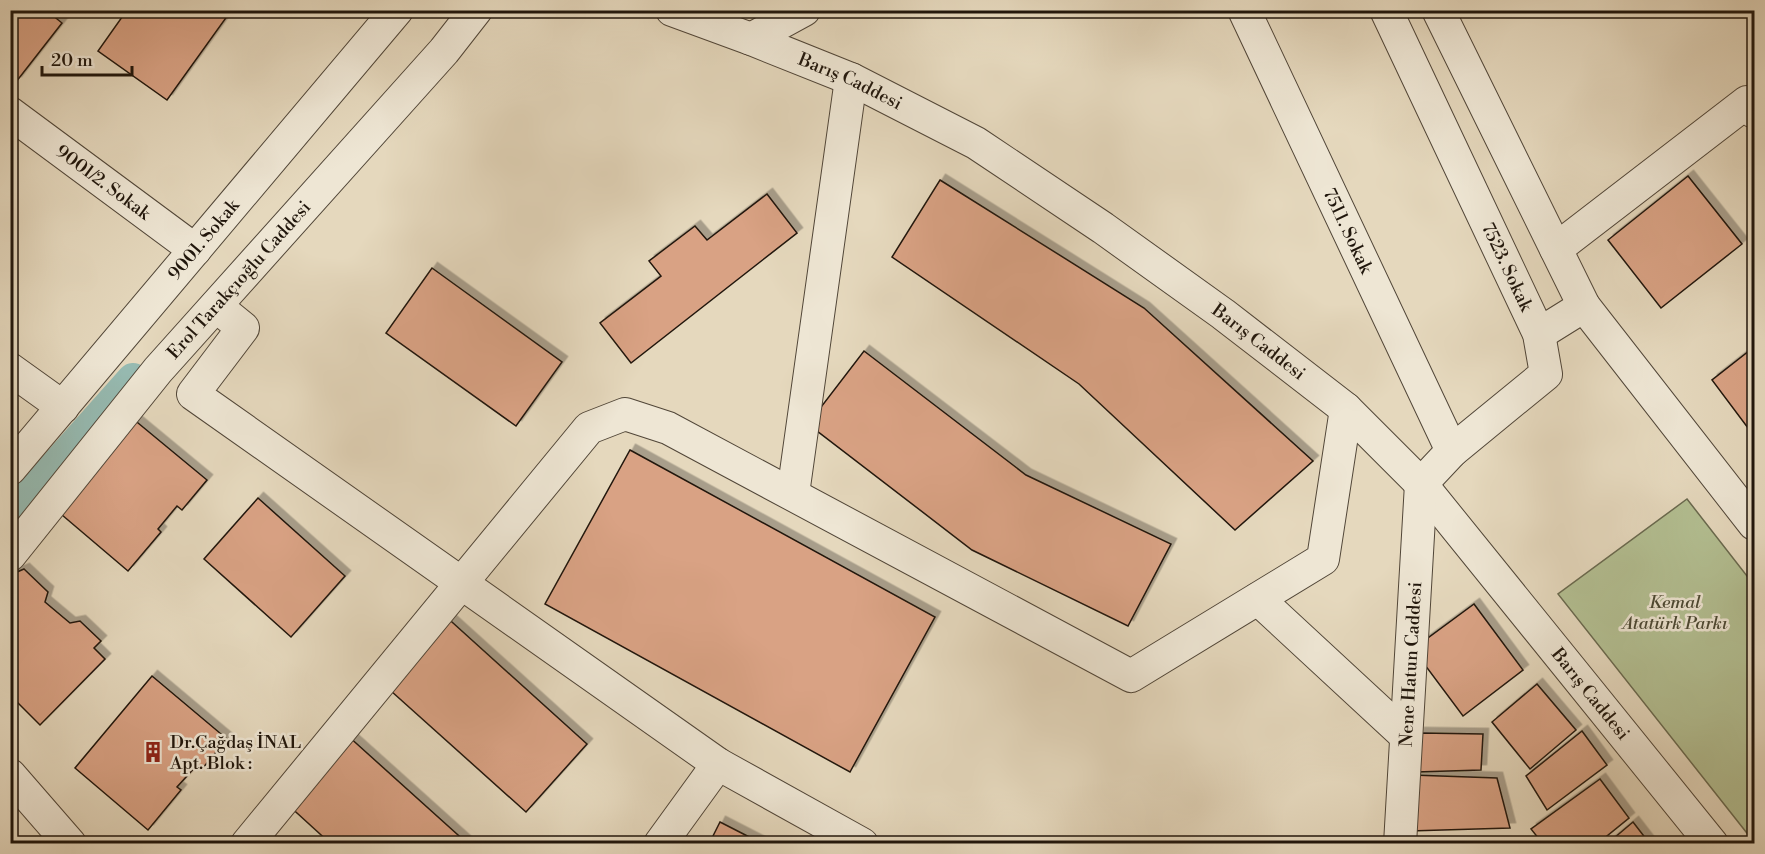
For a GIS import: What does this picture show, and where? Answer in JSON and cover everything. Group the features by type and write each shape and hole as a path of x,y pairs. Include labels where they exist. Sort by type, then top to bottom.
{"street":[{"name":"9001. Sokak","path":"10,469 397,10"},
{"name":"Erol Tarakçıoğlu Caddesi","path":"10,555 158,370 436,60 476,10"},
{"name":"Barış Caddesi","path":"672,10 851,79 976,143 1093,221 1222,314 1346,408 1421,484 1712,843"},
{"path":"750,39 804,10"},
{"name":"7511. Sokak","path":"1244,10 1452,451"},
{"name":"7523. Sokak","path":"1386,10 1539,334 1546,374 1452,451 1421,484"},
{"path":"1438,10 1584,306 1755,524"},
{"path":"793,494 851,79"},
{"path":"1556,249 1747,102 1755,112"},
{"name":"9001/2. Sokak","path":"10,113 195,250"},
{"path":"216,306 243,328 193,394 718,764 862,843"},
{"path":"1539,334 1584,306"},
{"path":"10,369 63,408"},
{"path":"247,843 589,428 625,414 668,428 1131,676 1323,559 1346,408"},
{"name":"Nene Hatun Caddesi","path":"1400,843 1421,484"},
{"path":"1258,599 1406,736"},
{"path":"660,843 718,764"},
{"path":"10,775 70,843"}],"green space":[{"name":"Kemal Atatürk Parkı","path":"1687,499 1754,585 1754,842 1558,594"}],"building":[{"path":"10,10 46,10 62,23 16,82 10,78"},
{"path":"127,10 221,10 228,15 167,100 98,51"},
{"path":"1688,176 1742,244 1661,308 1608,240"},
{"path":"940,180 1144,308 1313,461 1235,530 1079,384 892,257"},
{"path":"767,194 797,233 631,363 600,323 661,276 649,261 695,226 707,240"},
{"path":"432,268 562,362 516,426 386,333"},
{"path":"1754,347 1754,436 1712,380"},
{"path":"864,351 1026,475 1171,544 1128,626 972,550 808,424"},
{"path":"132,418 207,480 182,510 177,506 158,529 161,532 128,571 55,509"},
{"path":"630,450 935,617 850,772 545,604"},
{"path":"258,498 345,576 291,637 204,559"},
{"path":"24,569 48,592 45,602 70,623 80,621 101,641 94,648 105,659 40,725 10,695 10,685 13,682 10,680 10,575"},
{"path":"1474,604 1523,670 1463,716 1413,649"},
{"path":"442,613 587,744 526,812 381,682"},
{"name":"Dr.Çağdaş İNAL Apt. Blok :","path":"152,676 227,739 202,769 197,765 177,787 181,790 148,830 75,768"},
{"path":"1537,684 1576,730 1530,769 1492,722"},
{"path":"1582,731 1607,765 1547,810 1526,776"},
{"path":"1419,733 1483,734 1481,770 1416,772"},
{"path":"347,735 468,844 331,844 286,803"},
{"path":"1412,775 1497,778 1510,828 1409,831"},
{"path":"1600,779 1629,818 1597,844 1543,844 1531,829"},
{"path":"720,822 763,844 709,844"},
{"path":"1633,822 1650,844 1607,844"}],"waterway":[{"path":"10,517 133,379"}],"place":[{"name":"Dr.Çağdaş İNAL Apt. Blok :","path":"153,752"}]}
